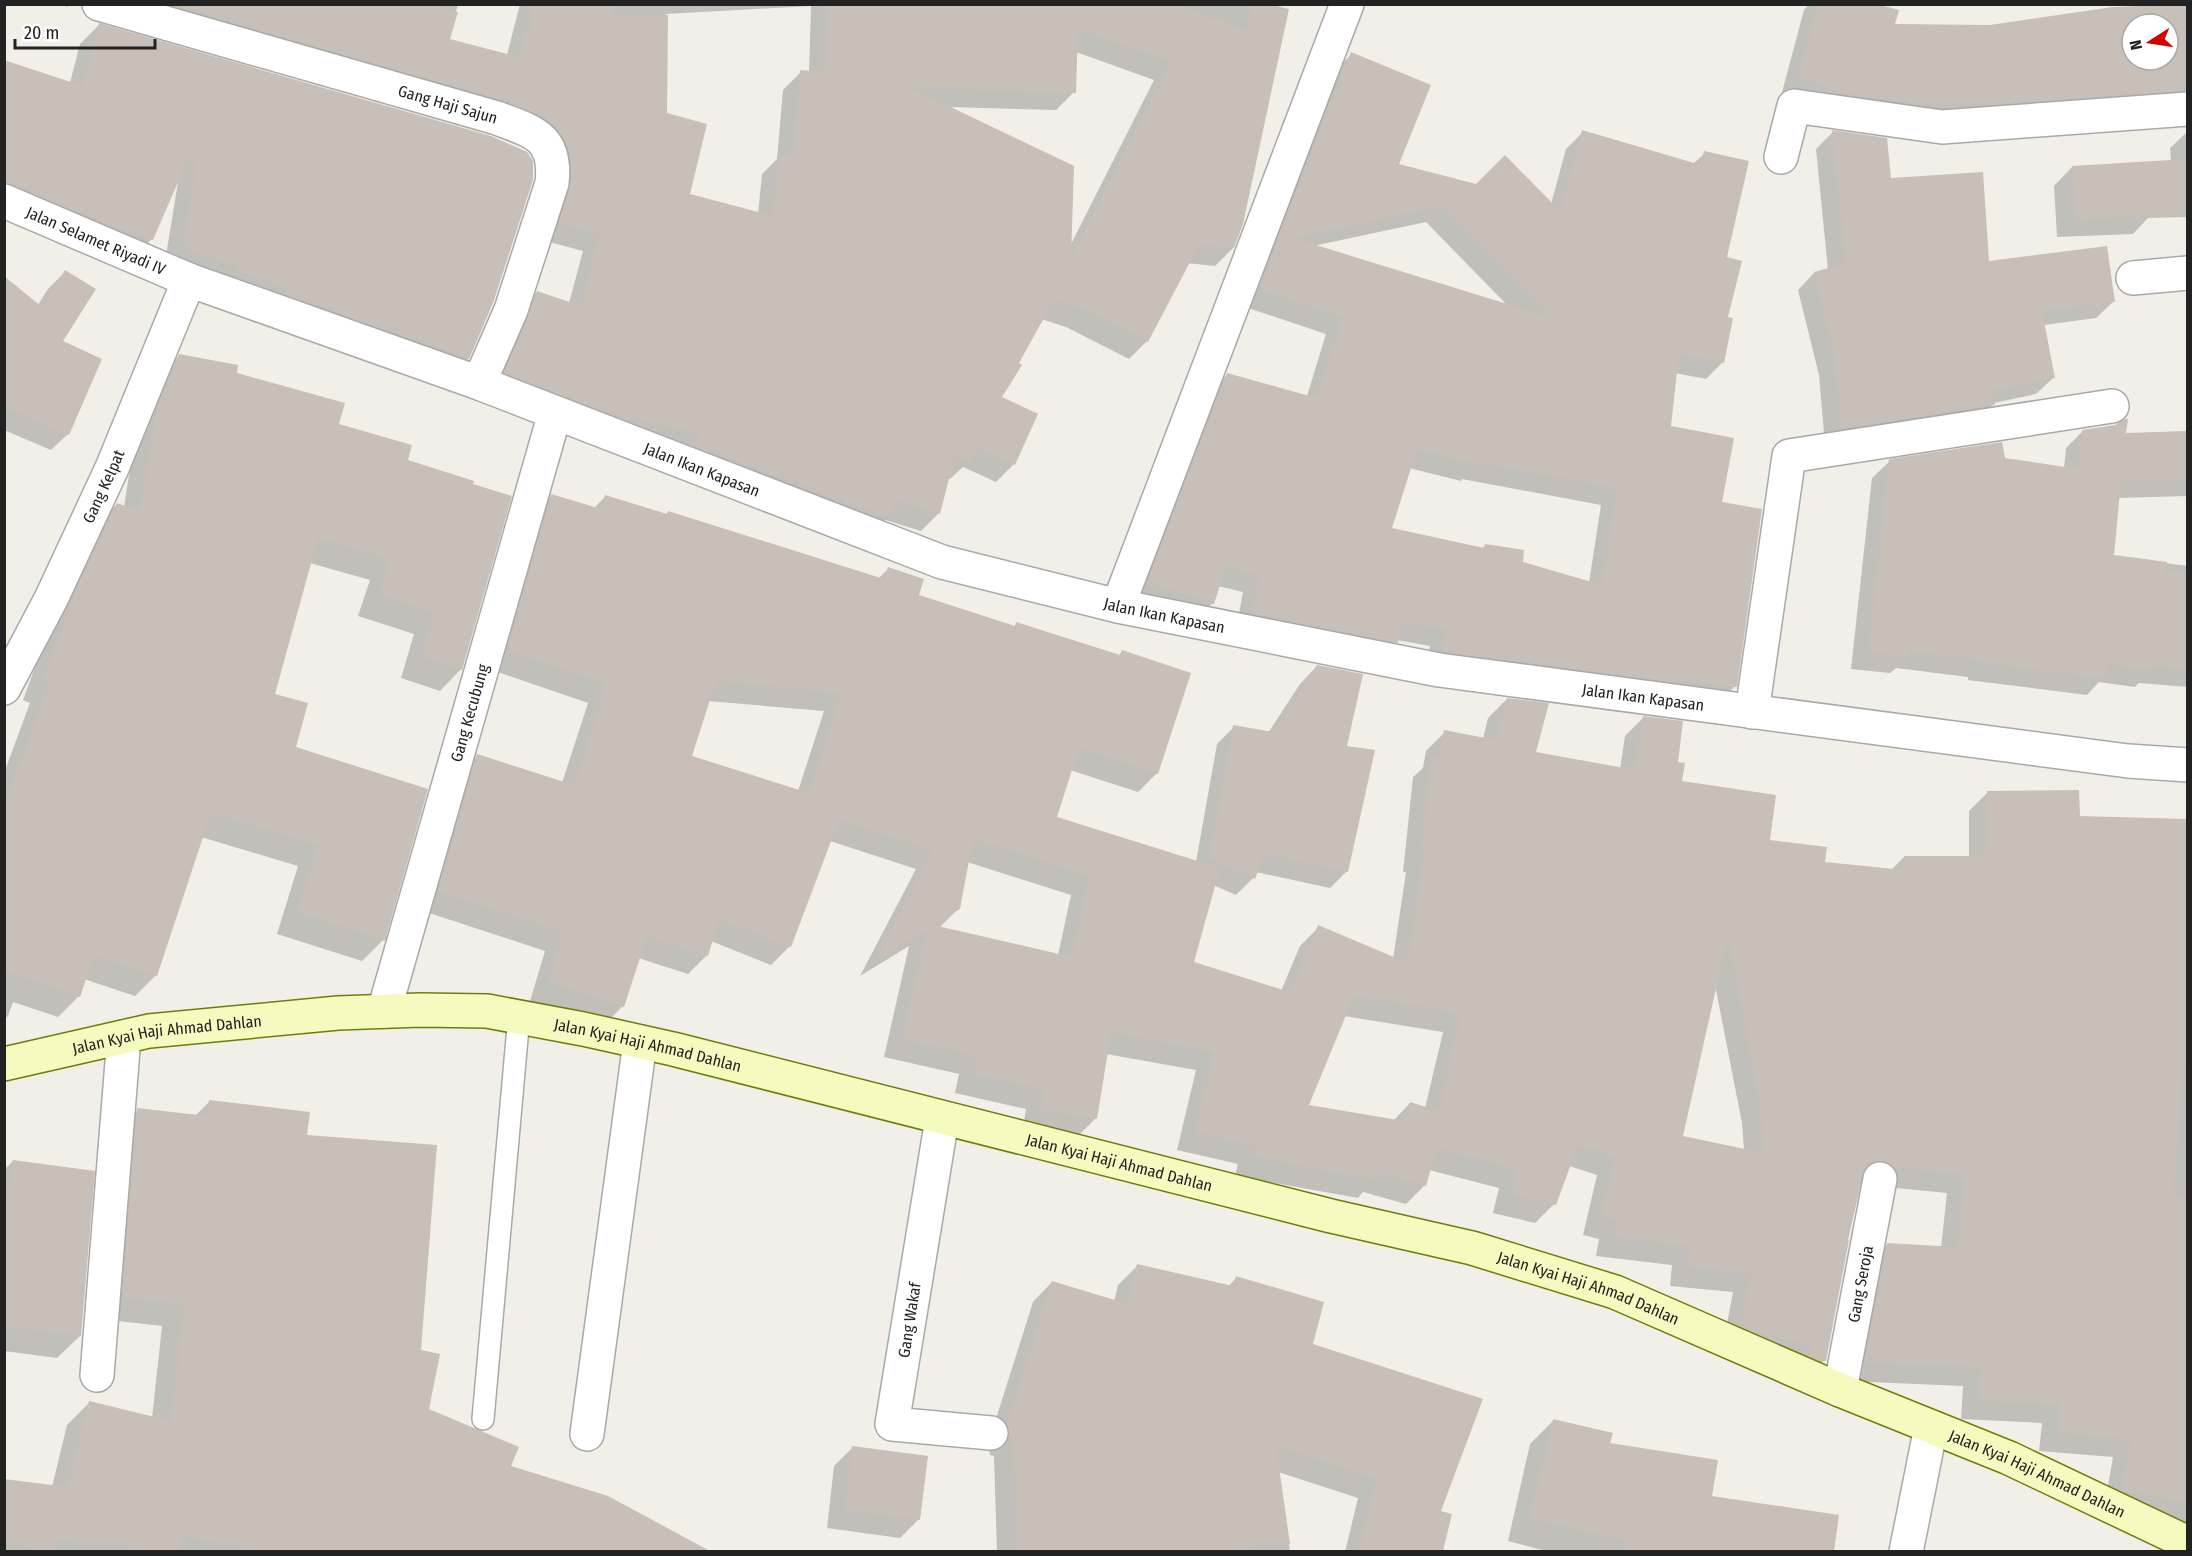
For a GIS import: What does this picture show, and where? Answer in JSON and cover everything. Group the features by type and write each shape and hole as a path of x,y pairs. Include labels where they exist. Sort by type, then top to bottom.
{"main road":[{"name":"Jalan Kyai Haji Ahmad Dahlan","path":"4,1064 149,1031 338,1013 384,1011 487,1011 640,1042 1331,1216 1472,1248 1615,1292 1839,1389 2009,1458 2184,1546"}],"street":[{"name":"Gang Haji Sajun","path":"99,4 497,118 536,134 546,142 554,167 552,183 511,310 479,383"},
{"path":"1118,606 1347,4"},
{"path":"1781,157 1794,106 1942,127 2187,109"},
{"name":"Jalan Selamet Riyadi IV","path":"4,201 189,280"},
{"path":"2133,278 2187,273"},
{"name":"Jalan Ikan Kapasan","path":"189,280 479,383 942,562 1118,606 1439,670 2128,761 2187,765"},
{"name":"Gang Kelpat","path":"4,688 51,599 111,468 189,280"},
{"path":"1752,712 1789,456 2112,406"},
{"name":"Gang Kecubung","path":"384,1011 555,413"},
{"path":"97,1375 124,1037"},
{"path":"587,1434 640,1042"},
{"name":"Gang Wakaf","path":"942,1119 892,1424 991,1433"},
{"name":"Gang Seroja","path":"1839,1389 1880,1179"},
{"path":"1906,1551 1931,1427"}],"lane":[{"path":"483,1419 519,1016"}],"building":[{"path":"169,4 429,4 458,12 450,39 519,57 525,31 532,33 532,4 612,4 613,15 668,15 667,113 707,124 690,194 773,216 779,155 794,156 800,70 825,72 828,4 1007,7 1007,4 1177,4 1247,31 1252,4 1267,4 1289,9 1243,224 1234,248 1199,245 1148,342 1084,309 1054,300 1019,363 1022,365 1002,397 1038,414 1015,465 977,448 970,462 955,455 940,514 895,500 889,518 694,446 699,433 616,416 504,373 537,291 581,306 600,234 559,223 570,188 571,165 564,138 543,117 502,100","holes":["1078,29 1171,62 1071,259 1074,166 911,88 1076,93"]},
{"path":"1818,4 1877,4 1899,10 1895,24 1990,25 2113,7 2187,4 2187,90 1992,105 1915,104 1828,92 1828,86 1798,78"},
{"path":"99,23 491,136 527,152 533,161 533,180 493,303 469,359 284,294 286,287 236,271 238,266 183,248 196,163 187,161 153,240 103,223 4,183 4,60 83,86"},
{"path":"1351,52 1431,85 1399,164 1476,184 1505,155 1560,211 1582,130 1701,165 1704,151 1749,161 1727,257 1742,261 1728,317 1733,318 1724,363 1679,354 1671,426 1734,438 1722,502 1762,509 1737,687 1688,682 1688,684 1443,652 1446,629 1402,622 1398,643 1256,614 1252,613 1259,576 1226,567 1214,604 1147,582 1227,373 1317,398 1342,317 1261,290 1277,241","holes":["1443,206 1553,318 1293,238","1417,449 1479,465 1479,463 1617,488 1602,585 1523,562 1524,550 1485,544 1484,548 1392,528"]},
{"path":"1832,130 1887,138 1891,178 1983,172 1989,261 2107,246 2115,302 2042,311 2055,378 1993,390 1995,405 1842,429 1835,358 1814,272 1846,263"},
{"path":"2187,159 2187,214 2075,220 2072,166"},
{"path":"65,270 96,289 63,341 102,359 69,435 4,407 4,276 42,307"},
{"path":"179,354 238,365 237,373 345,403 339,424 412,445 408,460 512,496 462,670 421,657 435,613 379,595 390,559 318,538 275,694 308,703 296,747 428,789 385,941 297,912 318,845 211,813 157,976 94,955 80,997 4,971 4,807 50,682 43,679 77,587 117,503 140,511 157,408"},
{"path":"2128,419 2126,433 2187,431 2187,480 2121,482 2114,555 2167,562 2165,573 2187,572 2187,669 2154,666 2153,671 2107,664 2105,678 1910,651 1909,657 1868,652 1889,459 2002,442 2005,458 2079,469 2082,430 2115,425"},
{"path":"551,494 601,509 605,495 667,514 668,511 884,579 888,567 924,579 919,595 1015,626 1016,622 1120,655 1122,650 1191,673 1158,774 1079,748 1057,817 1220,868 1194,962 1290,992 1318,925 1408,963 1424,853 1421,853 1432,757 1439,758 1444,730 1496,740 1507,698 1549,703 1536,752 1635,770 1643,716 1683,721 1678,762 1685,763 1682,781 1776,795 1770,840 1827,847 1825,862 1904,870 1904,856 1984,856 1983,851 1987,851 1987,791 2079,790 2080,816 2187,819 2187,1036 2173,1196 2187,1198 2187,1503 2122,1491 2131,1439 2057,1433 2060,1404 1979,1401 1981,1367 1864,1362 1887,1243 1957,1247 1965,1174 1895,1168 1883,1161 1874,1161 1865,1166 1848,1240 1826,1361 1809,1356 1811,1344 1759,1334 1741,1326 1751,1273 1688,1267 1690,1246 1614,1237 1617,1220 1601,1216 1615,1156 1578,1145 1556,1205 1511,1194 1517,1169 1437,1148 1426,1186 1379,1173 1378,1180 1253,1157 1256,1146 1195,1132 1214,1052 1111,1033 1097,1119 1041,1110 1044,1090 973,1074 977,1056 902,1039 927,930 876,960 934,850 839,820 791,947 719,919 708,956 647,936 624,1007 548,982 563,932 438,891 477,754 574,785 606,684 507,650","holes":["716,681 841,693 809,793 692,756","973,839 1089,876 1072,957 933,925 960,909","1728,935 1760,1103 1764,1153 1683,1136","1354,996 1461,1013 1439,1111 1410,1102 1404,1121 1309,1105"]},
{"path":"1317,665 1363,674 1347,746 1375,750 1348,872 1265,854 1255,879 1210,859 1233,725 1273,732"},
{"path":"209,1100 310,1112 307,1135 437,1145 421,1350 440,1354 429,1409 519,1447 511,1466 608,1496 710,1551 250,1551 183,1535 180,1551 142,1551 106,1544 105,1548 56,1539 55,1551 4,1546 4,1479 68,1487 89,1401 171,1421 184,1304 122,1297 137,1108 207,1116"},
{"path":"13,1160 95,1171 81,1336 4,1326 4,1222"},
{"path":"1137,1264 1233,1286 1236,1276 1324,1302 1313,1344 1483,1399 1441,1511 1452,1514 1443,1551 1359,1551 1377,1479 1276,1446 1290,1544 1235,1551 1017,1551 1013,1437 1009,1436 1007,1424 1052,1281 1128,1304"},
{"path":"1553,1419 1613,1433 1610,1443 1718,1460 1712,1496 1839,1515 1834,1551 1624,1551 1626,1541 1530,1518"},
{"path":"852,1446 928,1456 920,1520 845,1510"}]}
